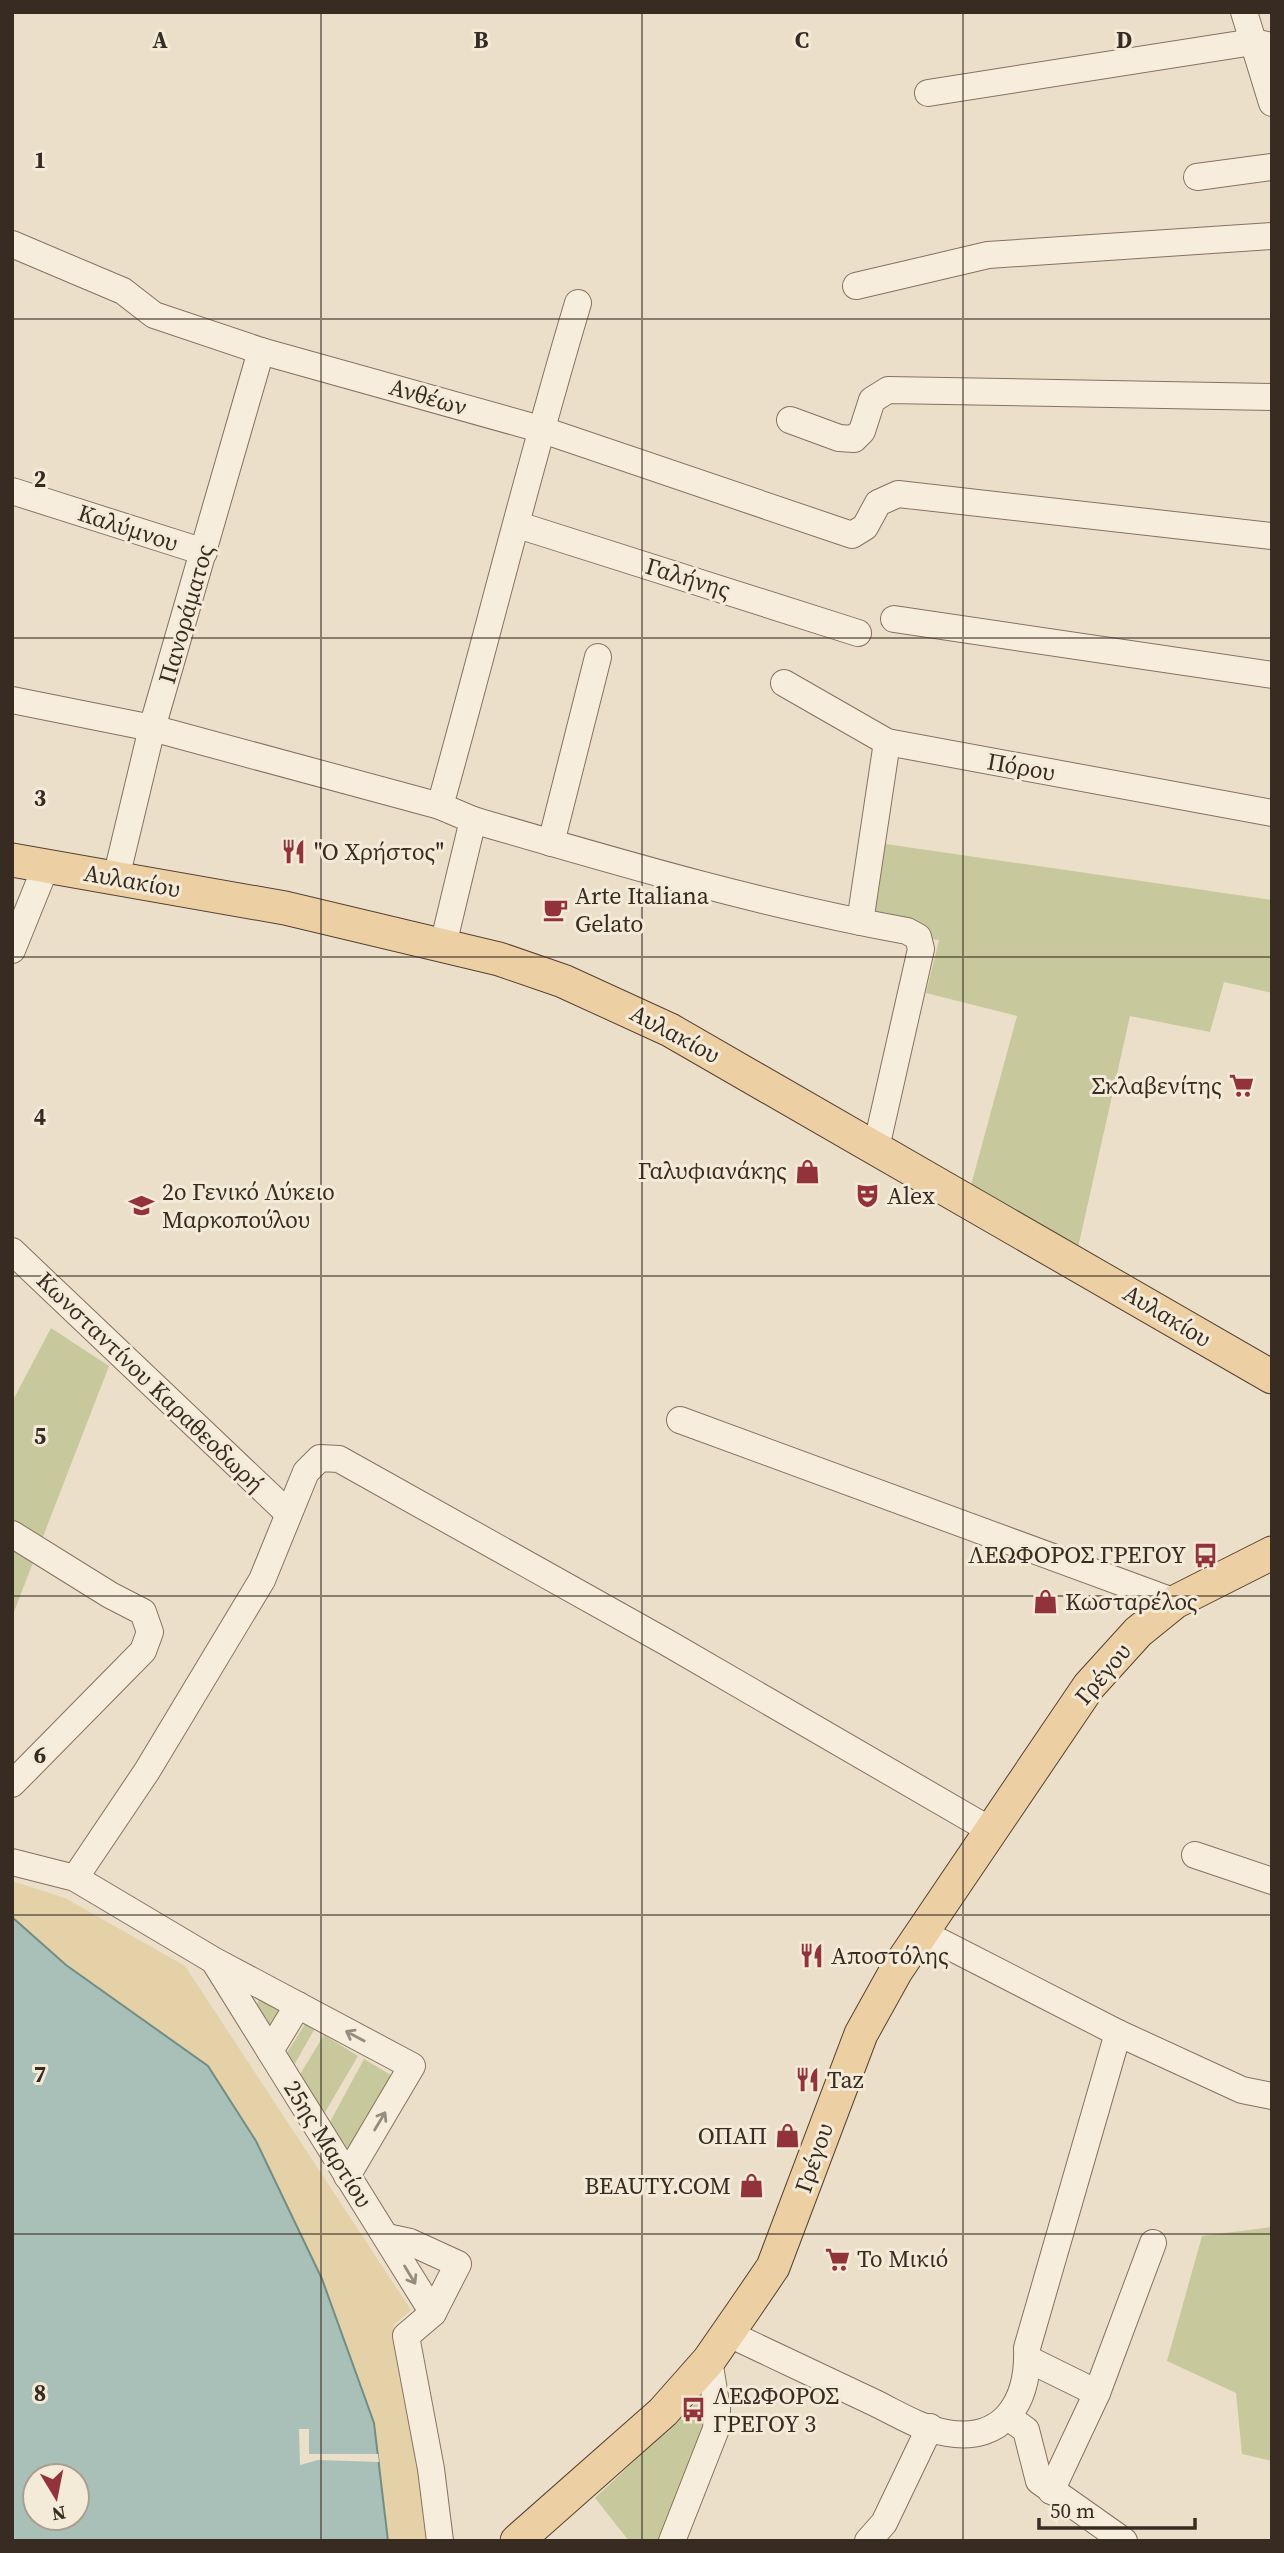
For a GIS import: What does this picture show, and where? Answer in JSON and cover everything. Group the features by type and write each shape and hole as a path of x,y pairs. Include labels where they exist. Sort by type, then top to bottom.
{"main road":[{"name":"Αυλακίου","path":"12,860 285,908 443,945 511,963 617,1003 670,1030 1272,1377"},
{"name":"Γρέγου","path":"517,2541 663,2412 709,2360 772,2267 861,2034 896,1971 1090,1686 1138,1632 1175,1602 1262,1559"}],"street":[{"path":"1244,12 1263,44 1272,103"},
{"path":"928,93 1263,44"},
{"path":"1197,177 1272,167"},
{"path":"856,286 988,255 1272,236"},
{"name":"Ανθέων","path":"12,244 123,291 154,315 261,351 540,429 852,535 865,527 878,503 898,494 910,494 1272,536"},
{"path":"440,806 518,525 540,429 578,303"},
{"name":"Πανοράματος","path":"116,878 152,728 261,351"},
{"path":"790,420 839,438 853,439 862,431 872,400 888,390 1272,397"},
{"name":"Καλύμνου","path":"12,491 204,552"},
{"name":"Γαλήνης","path":"518,525 858,633"},
{"path":"894,619 1272,675"},
{"path":"551,842 598,657"},
{"name":"Πόρου","path":"784,683 887,742 1272,813"},
{"path":"12,699 152,728 440,806 473,820 698,886 906,931 918,937 921,949 876,1148"},
{"path":"860,922 887,742"},
{"path":"443,945 473,820"},
{"path":"12,950 46,866"},
{"name":"Κωνσταντίνου Καραθεοδωρή","path":"12,1251 288,1513"},
{"path":"680,1420 1175,1602"},
{"path":"75,1878 147,1771 262,1580 306,1472 320,1458 339,1459 666,1642 990,1830"},
{"path":"12,1534 110,1595 143,1612 150,1632 143,1651 12,1784"},
{"path":"1195,1855 1272,1881"},
{"name":"25ης Μαρτίου","path":"12,1862 75,1878 214,1960 432,2313"},
{"path":"923,1933 1118,2033 1242,2090 1272,2096"},
{"path":"214,1960 412,2066 347,2176"},
{"path":"270,2051 298,2005"},
{"path":"727,2333 947,2433 977,2432 1008,2417 1021,2399 1028,2358 1027,2348 1118,2033"},
{"path":"387,2237 410,2242 458,2264 432,2313 406,2336 440,2541"},
{"path":"1051,2491 1097,2393 1153,2243"},
{"path":"1028,2358 1097,2393"},
{"path":"672,2541 716,2429 717,2409 709,2360"},
{"path":"1008,2417 1026,2430 1034,2468 1040,2481 1124,2541"},
{"path":"868,2541 884,2523 930,2427"}],"green space":[{"path":"879,843 1272,900 1272,993 1224,982 1210,1032 1130,1016 1075,1261 968,1196 1017,1016 926,993 939,940 865,930"},
{"path":"51,1328 109,1366 12,1617 12,1402"},
{"path":"260,1998 281,2007 267,2029 254,2010"},
{"path":"305,2024 314,2030 293,2067 285,2056"},
{"path":"324,2035 358,2056 324,2114 299,2076"},
{"path":"364,2059 394,2077 349,2151 330,2122"},
{"path":"1272,2227 1272,2461 1242,2454 1236,2393 1167,2361 1202,2236"},
{"path":"699,2400 707,2415 663,2541 629,2541 595,2498"}],"sand":[{"path":"12,1881 65,1898 185,1966 411,2310 394,2325 421,2473 429,2541 388,2541 374,2423 322,2279 256,2141 12,1917"}],"water":[{"path":"12,1917 66,1965 208,2066 256,2141 322,2279 374,2423 388,2541 12,2541"}],"pier":[{"path":"299,2429 309,2429 309,2454 378,2454 379,2462 318,2460 300,2465"}],"place":[{"name":"\"Ο Χρήστος\"","path":"294,852"},
{"name":"Arte Italiana Gelato","path":"555,910"},
{"name":"Σκλαβενίτης","path":"1242,1086"},
{"name":"Γαλυφιανάκης","path":"807,1171"},
{"name":"Alex","path":"867,1196"},
{"name":"2ο Γενικό Λύκειο Μαρκοπούλου","path":"142,1206"},
{"name":"ΛΕΩΦΟΡΟΣ ΓΡΕΓΟΥ","path":"1206,1555"},
{"name":"Κωσταρέλος","path":"1045,1602"},
{"name":"Αποστόλης","path":"811,1956"},
{"name":"Taz","path":"807,2080"},
{"name":"ΟΠΑΠ","path":"787,2136"},
{"name":"BEAUTY.COM","path":"751,2186"},
{"name":"Το Μικιό","path":"837,2259"},
{"name":"ΛΕΩΦΟΡΟΣ ΓΡΕΓΟΥ 3","path":"693,2410"}]}
